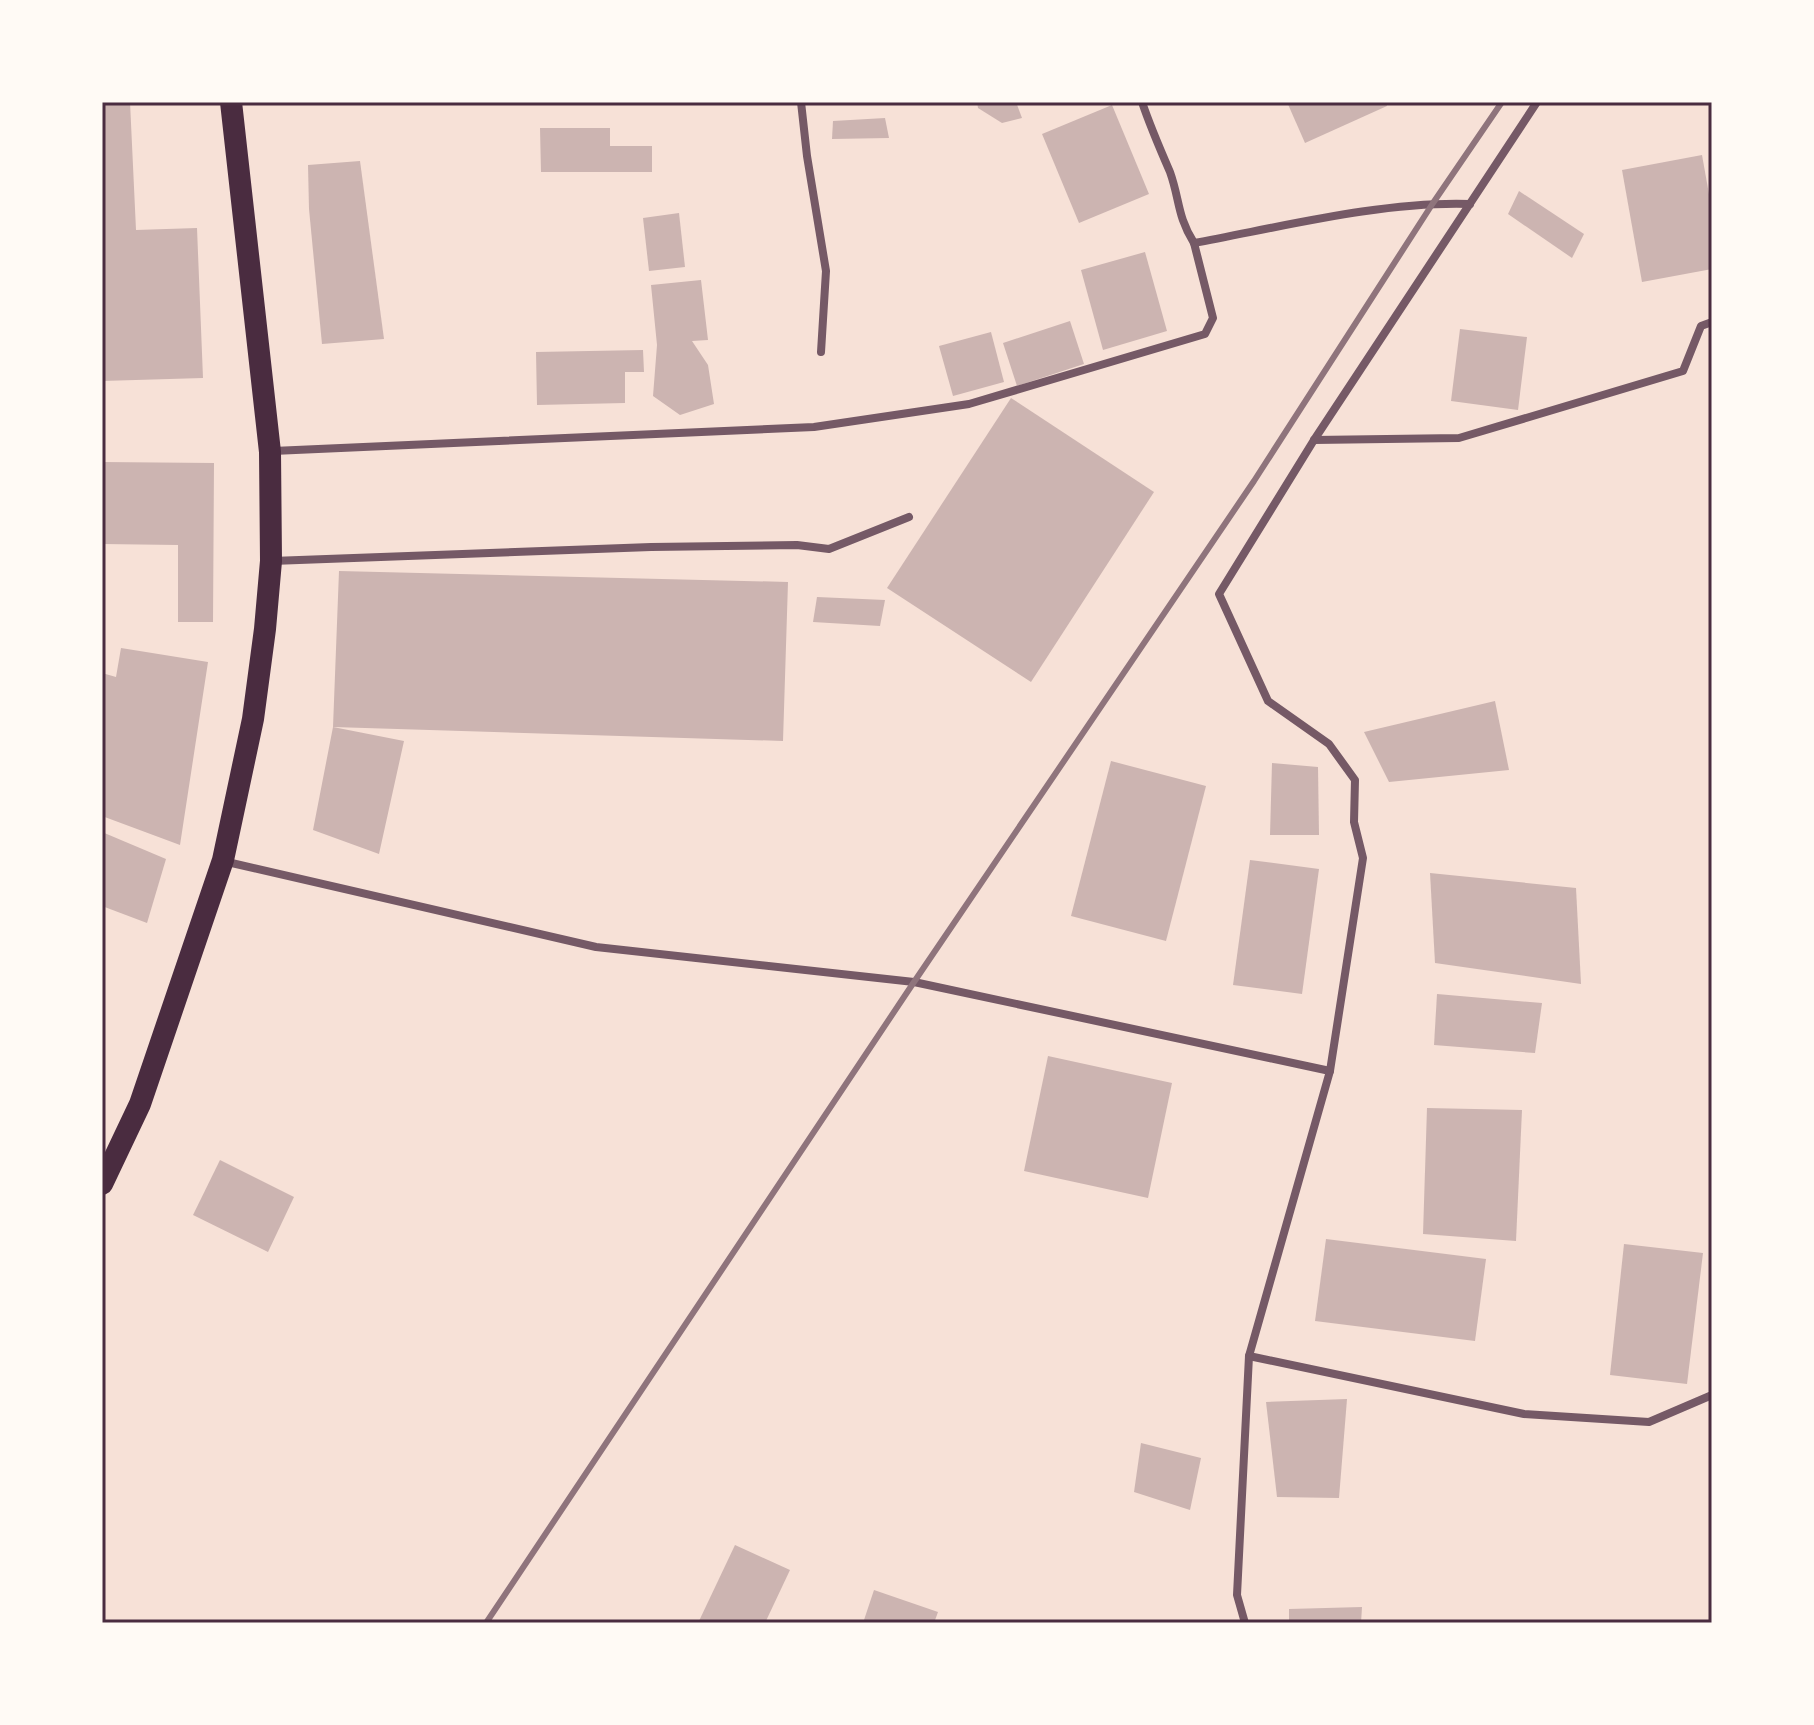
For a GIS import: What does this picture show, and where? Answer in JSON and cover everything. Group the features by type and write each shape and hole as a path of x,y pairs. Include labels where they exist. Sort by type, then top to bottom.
{"highway":[{"path":"102,1184 140,1104 223,860 253,719 271,561 270,452 231,102"}],"street":[{"path":"801,102 826,271 821,352"},
{"path":"270,452 814,427 969,404 1205,334 1213,318 1194,243 1182,224 1171,175 1152,134 1142,102"},
{"path":"1245,1623 1237,1595 1249,1356 1330,1071 1363,858 1354,822 1355,780 1329,744 1268,701 1219,594 1314,440 1537,102"},
{"path":"1194,243 1433,203 1470,204"},
{"path":"1314,440 1459,438 1474,434 1683,371 1701,326 1712,322"},
{"path":"271,561 680,546 797,545 829,549 909,517"},
{"path":"223,860 596,947 914,982 1330,1071"},
{"path":"1249,1356 1524,1414 1649,1422 1712,1395"}],"building":[{"path":"102,102 130,102 136,230 197,228 203,378 102,381"},
{"path":"977,102 1016,102 1022,118 1002,123 978,108"},
{"path":"1287,102 1386,102 1387,106 1305,143"},
{"path":"1112,105 1149,194 1079,223 1042,134"},
{"path":"885,118 889,138 832,139 833,121"},
{"path":"540,128 610,128 610,146 652,146 652,172 541,172"},
{"path":"1702,155 1712,211 1712,269 1642,282 1622,170"},
{"path":"360,161 384,339 322,344 309,209 308,165"},
{"path":"1519,191 1584,234 1572,258 1508,214"},
{"path":"679,213 685,267 649,271 643,218"},
{"path":"1145,252 1167,331 1103,350 1081,270"},
{"path":"701,280 708,340 692,341 708,365 714,404 680,415 653,396 657,345 651,285"},
{"path":"1070,321 1084,364 1017,386 1003,343"},
{"path":"1460,329 1527,337 1518,410 1451,401"},
{"path":"991,332 1004,382 953,396 939,346"},
{"path":"643,350 644,372 625,372 625,403 537,405 536,352"},
{"path":"1011,398 1154,492 1031,682 887,588"},
{"path":"102,462 214,463 213,622 178,622 178,545 102,544"},
{"path":"339,571 788,582 783,741 333,727"},
{"path":"817,597 885,600 880,626 813,622"},
{"path":"121,648 208,662 180,845 102,816 102,673 116,677"},
{"path":"1495,701 1509,770 1389,782 1364,732"},
{"path":"333,727 404,741 379,854 313,830"},
{"path":"1111,761 1206,786 1166,941 1071,916"},
{"path":"1272,763 1318,767 1319,835 1270,835"},
{"path":"102,832 166,859 147,923 102,906"},
{"path":"1250,860 1319,869 1302,994 1233,985"},
{"path":"1430,873 1576,888 1581,984 1435,963"},
{"path":"1437,994 1542,1003 1535,1053 1434,1045"},
{"path":"1048,1056 1172,1083 1148,1198 1024,1171"},
{"path":"1427,1108 1522,1110 1516,1241 1423,1234"},
{"path":"220,1160 294,1197 268,1252 193,1215"},
{"path":"1326,1239 1486,1259 1475,1341 1315,1321"},
{"path":"1624,1244 1703,1253 1687,1384 1610,1375"},
{"path":"1347,1399 1339,1498 1277,1497 1266,1402"},
{"path":"1141,1443 1201,1458 1190,1510 1134,1492"},
{"path":"735,1545 790,1570 765,1623 703,1623 699,1621"},
{"path":"874,1590 938,1612 934,1623 863,1623"},
{"path":"1362,1607 1361,1623 1289,1623 1289,1609"}],"railway":[{"path":"486,1623 914,982 1254,481 1433,203 1502,102"}]}
